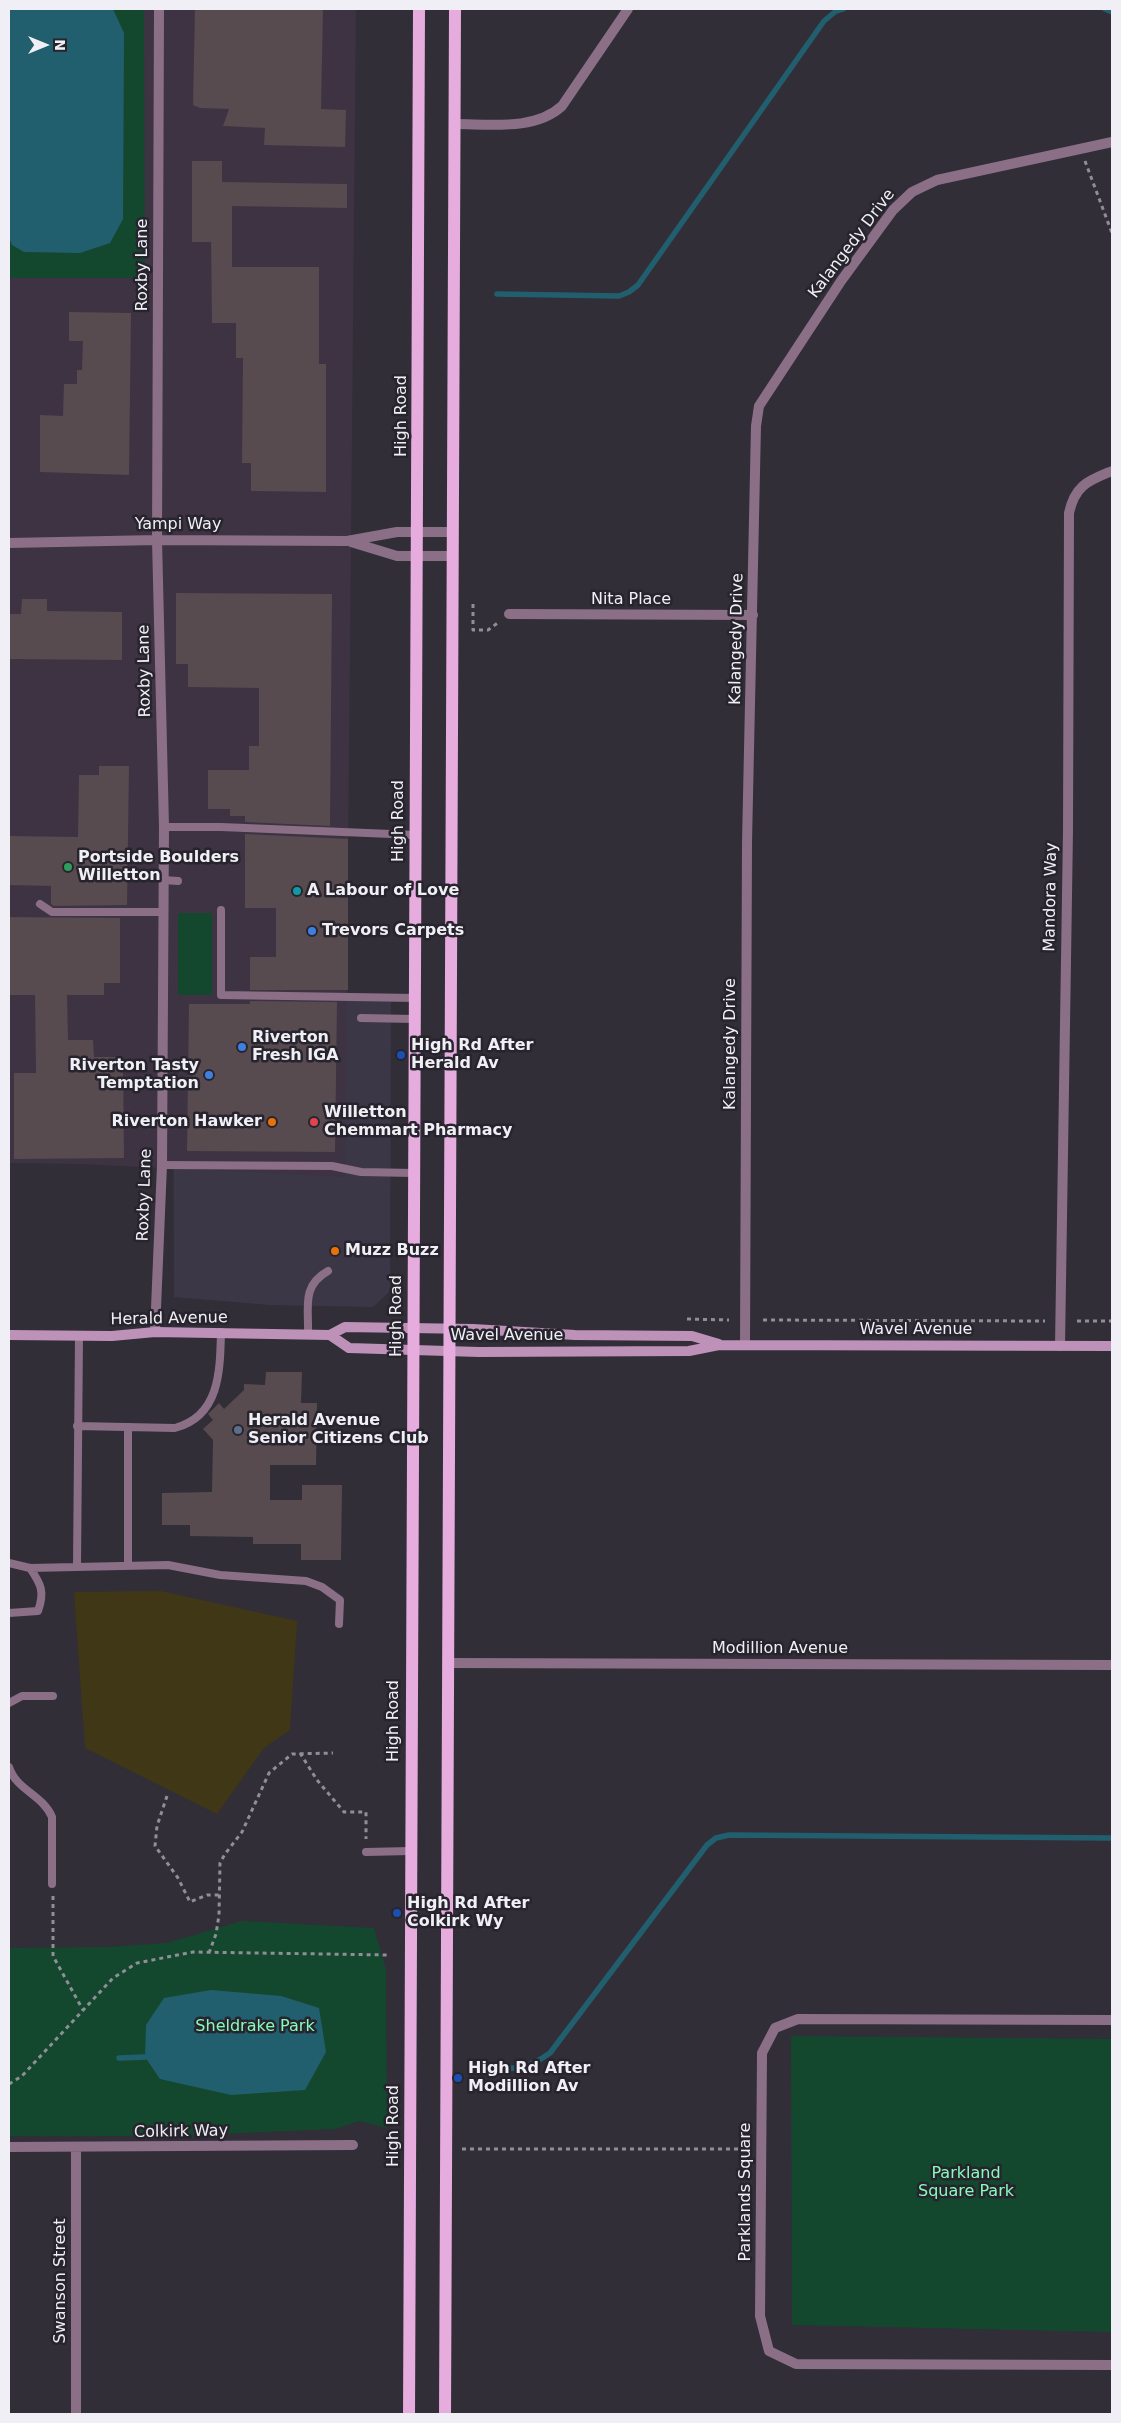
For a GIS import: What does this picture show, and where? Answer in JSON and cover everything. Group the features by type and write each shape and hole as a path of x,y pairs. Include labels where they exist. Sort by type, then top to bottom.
{"main road":[{"name":"High Road","path":"409,2414 419,9"},
{"path":"445,2414 455,9"}],"street":[{"name":"Roxby Lane","path":"155,1332 162,1165 164,827 157,540 159,9"},
{"path":"455,124 521,123 553,115 562,106 628,9"},
{"name":"Kalangedy Drive","path":"745,1345 747,852 756,426 759,406 841,281 893,210 912,192 937,180 1112,142"},
{"name":"Mandora Way","path":"1060,1346 1068,831 1068,513 1072,496 1087,483 1112,471"},
{"name":"Yampi Way","path":"9,543 157,540 347,541 397,532 452,532"},
{"name":"Yampi Way","path":"347,541 397,556 452,556"},
{"name":"Nita Place","path":"510,614 753,615"},
{"name":"Herald Avenue","path":"9,1335 112,1336 155,1332 221,1332 330,1335 345,1327 449,1328"},
{"name":"Wavel Avenue","path":"449,1328 575,1335 692,1336 720,1345"},
{"path":"330,1335 349,1348 413,1350"},
{"name":"Wavel Avenue","path":"413,1350 689,1352 720,1345 1112,1346"},
{"name":"Modillion Avenue","path":"448,1663 1112,1665"},
{"name":"Parklands Square","path":"1112,2020 798,2019 775,2028 762,2053 760,2316 770,2351 796,2364 1112,2365"},
{"name":"Colkirk Way","path":"9,2147 353,2145"},
{"name":"Swanson Street","path":"76,2148 76,2414"}],"lane":[{"path":"164,827 416,834"},
{"path":"163,880 178,881"},
{"path":"40,904 52,912 163,912"},
{"path":"221,910 221,995 416,998"},
{"path":"361,1018 415,1019"},
{"path":"162,1165 332,1166 361,1172 414,1173"},
{"path":"308,1335 310,1288 317,1278 328,1272"},
{"path":"77,1426 175,1428 188,1424 212,1401 219,1377 221,1332"},
{"path":"77,1566 79,1336"},
{"path":"128,1427 128,1564"},
{"path":"9,1563 30,1568 128,1564 168,1565 220,1575 306,1581 322,1587 340,1600 339,1624"},
{"path":"9,1614 38,1611 41,1603 42,1585 30,1568"},
{"path":"9,1703 22,1696 53,1696"},
{"path":"9,1767 22,1788 40,1800 48,1808 52,1817 52,1884"},
{"path":"366,1852 410,1851"}],"path":[{"path":"1080,149 1112,233"},
{"path":"473,604 473,630 488,630 510,614"},
{"path":"763,1320 1044,1321"},
{"path":"1077,1321 1112,1321"},
{"path":"300,1753 317,1780 344,1812 366,1812 366,1852"},
{"path":"209,1953 216,1934 221,1895 220,1863 224,1854 242,1832 269,1773 292,1754 332,1753"},
{"path":"168,1796 156,1832 155,1846 158,1852 178,1878 190,1902 207,1895 221,1895"},
{"path":"52,1884 53,1956 84,2010"},
{"path":"9,2084 22,2076 113,1978 137,1963 175,1954 388,1955"},
{"path":"446,2149 761,2149"}],"shaded area":[{"path":"9,9 356,9 345,1177 80,1164 9,1163"},
{"path":"173,999 391,999 390,1291 373,1307 270,1305 174,1297"}],"green space":[{"path":"9,9 144,9 145,278 9,278"},
{"path":"178,913 212,913 212,995 178,995"},
{"name":"Sheldrake Park","path":"242,1921 374,1928 386,1970 387,2128 359,2121 335,2129 169,2136 9,2136 9,1948 108,1947 167,1943"},
{"name":"Parkland Square Park","path":"791,2036 1112,2039 1112,2332 792,2325"}],"sand":[{"path":"161,1591 297,1621 290,1730 264,1748 217,1814 85,1748 74,1592"}],"water":[{"path":"9,9 113,9 124,33 123,219 110,243 80,253 24,252 12,245 9,238"},
{"path":"211,1990 281,1996 319,2008 326,2052 305,2090 231,2095 160,2079 145,2057 146,2025 164,1998"}],"building":[{"path":"195,9 323,9 321,109 346,110 345,147 264,145 265,128 223,126 229,109 200,108 193,105"},
{"path":"192,161 222,161 222,182 347,184 347,208 232,206 232,267 319,267 319,364 326,364 326,492 251,491 251,463 242,463 243,358 236,358 236,323 212,323 211,242 192,242"},
{"path":"69,312 131,313 129,475 40,472 40,415 63,416 64,384 77,384 77,370 82,370 83,341 69,341"},
{"path":"176,593 332,594 330,826 245,822 245,816 230,816 230,809 208,809 208,770 249,770 249,746 259,746 259,688 188,687 188,664 176,664"},
{"path":"22,599 47,599 47,611 122,612 122,660 9,659 9,614 21,614"},
{"name":"Portside Boulders Willetton","path":"99,766 129,766 127,905 54,906 51,904 51,886 9,885 9,836 78,837 79,775 99,775"},
{"path":"245,834 348,839 348,990 250,990 250,957 276,957 276,908 245,908"},
{"path":"9,917 120,918 120,983 104,983 104,995 67,995 68,1040 93,1040 94,1057 123,1057 124,1158 14,1159 14,1073 36,1073 35,995 9,995"},
{"path":"250,1001 337,1002 335,1152 187,1151 189,1004 250,1004"},
{"path":"266,1372 302,1372 301,1403 317,1403 316,1465 270,1465 270,1500 302,1500 302,1485 342,1485 341,1560 301,1560 301,1544 253,1544 253,1537 190,1536 190,1525 162,1525 162,1493 212,1492 213,1440 203,1429 213,1420 208,1414 219,1403 224,1409 244,1390 244,1384 265,1385"}],"waterway":[{"path":"497,294 619,296 629,292 638,285 824,21 836,11 843,9"},
{"path":"1105,9 1112,12"},
{"path":"486,2069 527,2066 550,2053 707,1845 716,1838 729,1835 1112,1838"},
{"path":"119,2058 145,2057"}],"place":[{"name":"Portside Boulders Willetton","path":"68,867"},
{"name":"A Labour of Love","path":"297,891"},
{"name":"Trevors Carpets","path":"312,931"},
{"name":"Riverton Fresh IGA","path":"242,1047"},
{"name":"High Rd After Herald Av","path":"401,1055"},
{"name":"Riverton Tasty Temptation","path":"209,1075"},
{"name":"Riverton Hawker","path":"272,1122"},
{"name":"Willetton Chemmart Pharmacy","path":"314,1122"},
{"name":"Muzz Buzz","path":"335,1251"},
{"name":"Herald Avenue Senior Citizens Club","path":"238,1430"},
{"name":"High Rd After Colkirk Wy","path":"397,1913"},
{"name":"High Rd After Modillion Av","path":"458,2078"}]}
